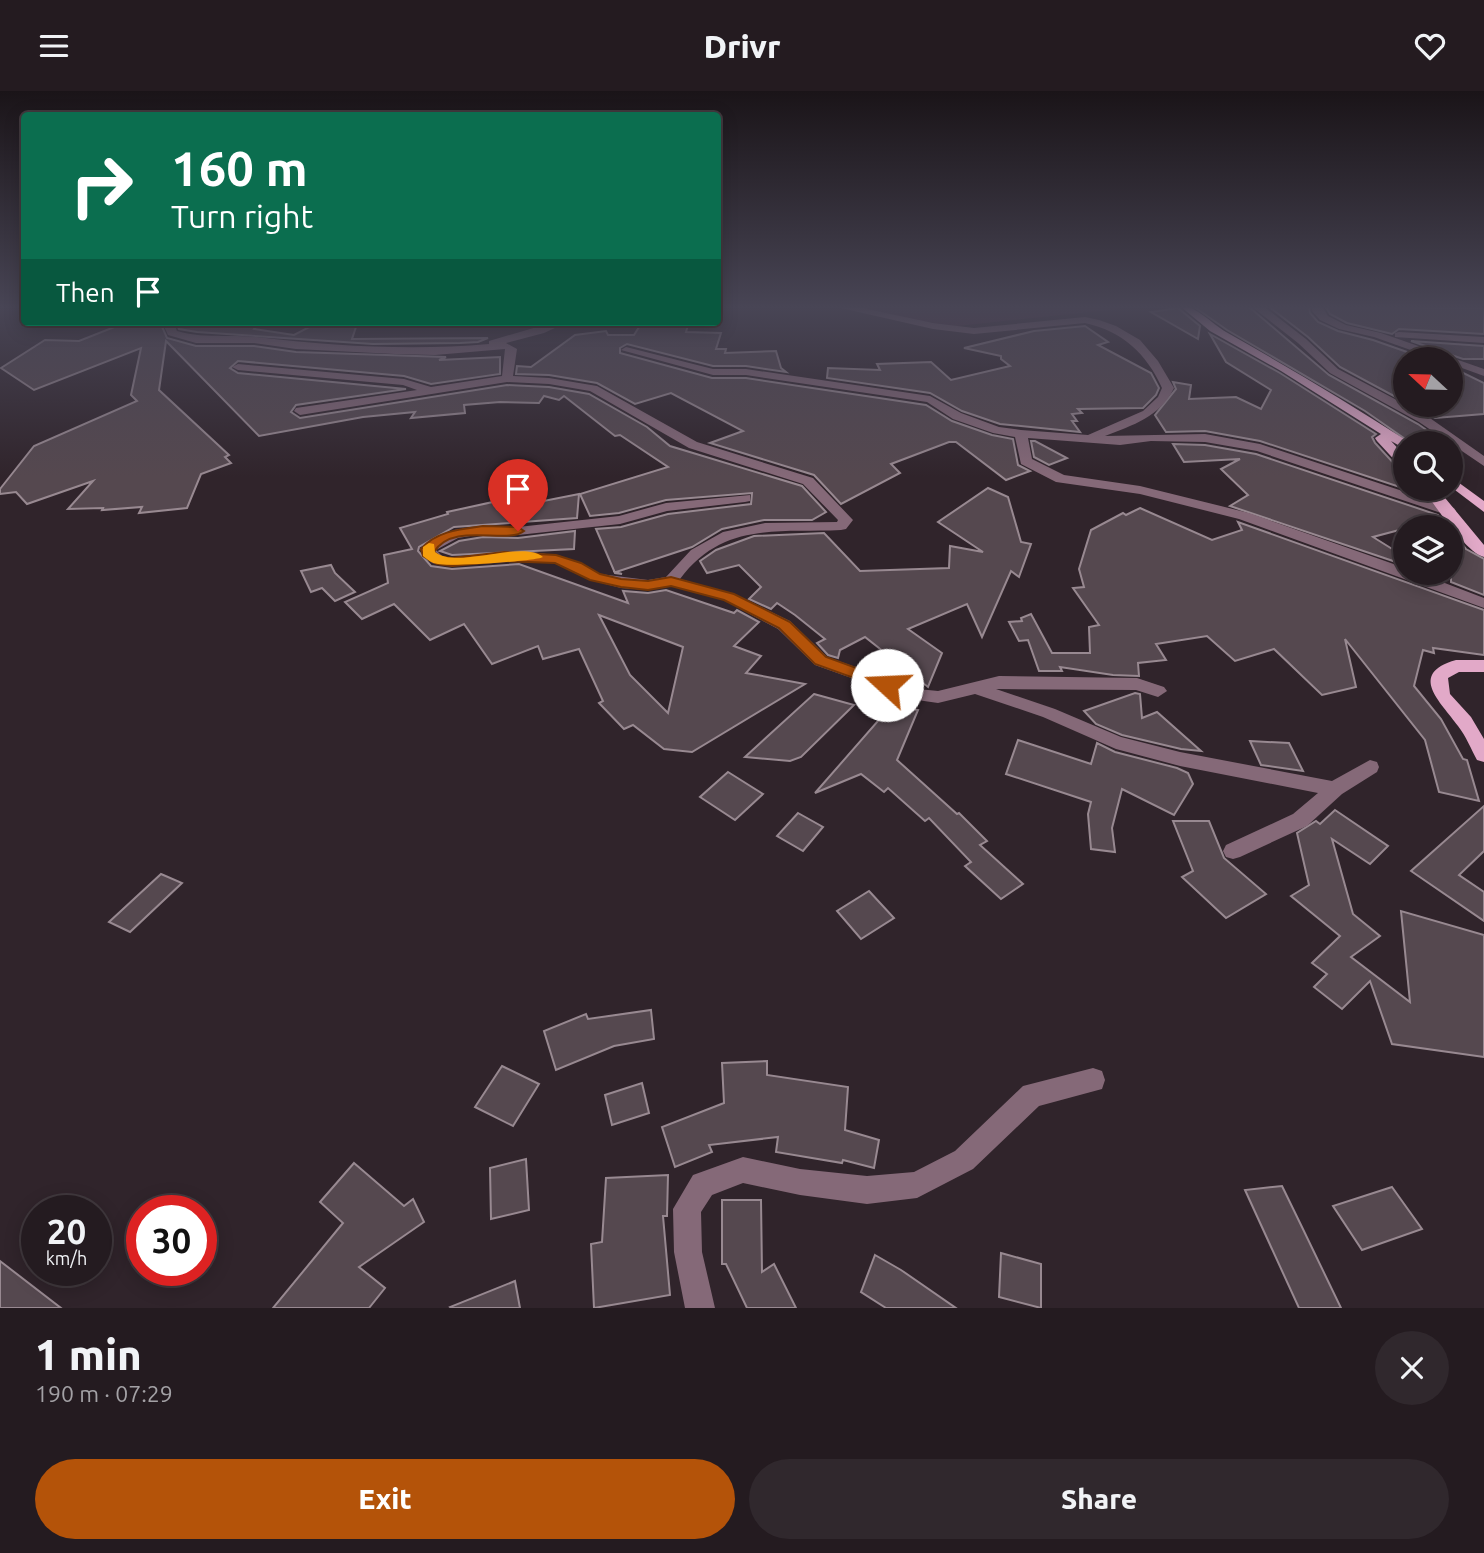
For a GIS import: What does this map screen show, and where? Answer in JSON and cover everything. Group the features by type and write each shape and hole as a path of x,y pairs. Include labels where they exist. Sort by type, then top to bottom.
{"main road":[{"path":"1274,363 1393,437"},
{"path":"1378,427 1382,441 1393,452"},
{"path":"1463,491 1484,508"},
{"path":"1440,501 1466,538 1484,553"},
{"path":"1484,666 1456,666 1439,676 1442,695 1465,722 1484,755"}],"street":[{"path":"507,379 510,363"},
{"path":"677,363 713,372 746,372 930,399 957,416 997,430 1021,434 1120,441 1151,437 1205,437 1260,447 1449,511"},
{"path":"1090,439 1154,411 1164,401 1168,388 1157,363"},
{"path":"1325,363 1334,371 1423,419 1484,462"},
{"path":"1463,365 1484,373"},
{"path":"238,367 404,382 434,391"},
{"path":"300,411 507,379 549,381 593,388 692,445 808,481 846,520 841,526 760,527 718,539 684,562 671,581"},
{"path":"1021,434 1026,461 1061,479 1140,490 1244,516 1484,603"},
{"path":"745,498 666,507 620,520 518,531 483,530 454,534 427,549 437,560 444,561 533,556 556,559 595,577 621,583 648,585 671,581 729,597 785,625 821,661 916,695 938,697 999,682 1137,684 1158,691"},
{"path":"976,688 1049,713 1116,742 1180,759 1335,789"},
{"path":"1233,851 1300,820 1335,789 1370,767"},
{"path":"700,1308 688,1252 687,1209 703,1185 743,1170 800,1182 867,1190 917,1185 964,1160 1032,1095 1093,1080"}],"building":[{"path":"9,363 103,363 34,390 1,368"},
{"path":"138,363 163,363 159,390 229,455 225,457 231,463 201,474 187,508 139,513 142,507 68,509 93,481 27,504 16,492 0,494 0,489 34,446 137,401 131,395"},
{"path":"187,363 236,363 230,368 238,373 406,389 296,405 291,412 300,418 507,385 549,387 589,394 647,427 670,446 802,486 826,512 812,520 764,520 722,529 692,547 616,572 622,574 615,573 596,529 621,527 668,514 751,504 752,493 666,500 619,513 590,516 580,494 668,467 620,435 615,436 564,396 559,400 544,396 539,403 464,405 465,413 411,418 415,412 363,417 259,436"},
{"path":"258,363 500,363 500,374 431,384 404,376"},
{"path":"537,363 656,363 712,378 746,378 926,405 952,421 992,435 1013,439 1018,465 1030,471 1006,480 956,442 949,442 891,464 900,473 841,504 814,475 710,443 743,431 671,393 635,404 597,383 549,375 516,374 517,366 531,367"},
{"path":"700,363 779,363 786,372 746,366 713,366"},
{"path":"932,363 951,380 1010,366 1006,363 1132,363 1151,373 1159,388 1143,408 1078,409 1082,413 1072,414 1077,421 1072,421 1080,432 1000,424 962,411 930,393 827,378 828,368 880,370 877,364"},
{"path":"1227,363 1262,363 1376,434 1372,437 1375,443 1393,463 1393,485 1260,441 1205,431 1166,432 1155,415 1176,389 1173,382 1191,385 1189,399 1236,397 1261,409 1271,390"},
{"path":"1283,363 1315,363 1329,375 1393,410 1393,417 1405,417 1428,431 1394,431"},
{"path":"1336,363 1393,363 1393,396 1340,367"},
{"path":"1463,373 1484,383 1484,414 1463,416"},
{"path":"1031,441 1067,458 1049,465 1034,457"},
{"path":"1173,444 1205,445 1256,454 1438,515 1393,515 1393,532 1373,537 1393,550 1393,561 1230,506 1248,495 1221,469 1240,459 1184,462"},
{"path":"988,488 1008,497 1021,542 1031,544 1019,577 1011,571 982,637 967,604 908,629 942,653 928,687 865,637 840,650 838,658 828,655 817,643 825,639 795,615 777,603 771,609 749,599 761,587 739,565 707,573 700,561 716,550 754,536 824,533 860,571 949,568 950,546 983,552 938,522"},
{"path":"579,494 577,518 454,527 419,547 418,551 431,566 452,569 519,564 628,603 623,591 648,593 666,590 734,613 737,610 759,622 734,646 761,656 746,673 805,684 692,752 664,749 633,725 624,729 599,703 603,701 579,649 543,659 538,646 492,664 464,624 430,640 394,604 362,619 345,602 388,583 384,555 412,549 400,528 448,514 447,512 493,502 498,510","holes":["599,615 683,647 668,713 630,675"]},
{"path":"1140,508 1212,540 1242,530 1238,522 1393,577 1393,585 1414,585 1484,610 1484,655 1433,648 1434,653 1423,650 1414,686 1441,719 1463,759 1467,760 1479,801 1439,792 1425,740 1345,639 1356,687 1322,695 1274,649 1235,661 1207,636 1156,644 1166,660 1138,663 1139,676 1060,667 1062,671 1039,671 1028,640 1019,641 1009,622 1022,621 1021,618 1031,614 1052,653 1090,653 1089,627 1099,625 1073,588 1084,587 1079,569 1091,530 1123,513 1126,515"},
{"path":"575,531 574,549 452,555 440,551 459,541 483,537 518,538"},
{"path":"1463,545 1484,559 1484,595 1459,585 1463,585"},
{"path":"331,565 335,573 355,592 335,601 322,588 311,592 301,571"},
{"path":"1135,693 1140,694 1142,718 1157,712 1201,751 1122,735 1096,724 1084,711"},
{"path":"814,694 854,705 801,757 790,761 745,757"},
{"path":"889,705 918,710 897,760 959,813 987,841 980,845 1023,884 1001,899 965,866 971,862 929,818 925,821 888,788 884,792 861,774 815,793"},
{"path":"1018,740 1091,764 1097,743 1115,752 1177,768 1188,773 1193,784 1174,815 1122,789 1112,828 1115,852 1091,849 1088,814 1091,802 1006,774"},
{"path":"1250,741 1289,743 1303,771 1261,765"},
{"path":"728,772 763,794 735,820 700,797"},
{"path":"1484,806 1484,851 1459,875 1484,892 1484,921 1411,871"},
{"path":"1335,810 1388,846 1370,864 1332,839 1353,914 1380,936 1351,957 1410,1002 1401,911 1484,935 1484,1057 1392,1044 1370,981 1342,1009 1314,987 1327,974 1312,963 1340,936 1291,896 1309,885 1297,833 1316,821 1320,824"},
{"path":"798,813 823,827 803,851 777,836"},
{"path":"1173,821 1209,821 1224,858 1266,894 1226,918 1182,877 1193,871"},
{"path":"161,874 182,883 130,932 109,922"},
{"path":"869,891 894,918 861,939 837,911"},
{"path":"651,1010 654,1039 614,1046 556,1070 544,1031 586,1014 588,1019"},
{"path":"767,1061 767,1075 848,1087 845,1130 879,1140 874,1168 843,1160 842,1163 776,1152 778,1137 709,1145 712,1152 675,1167 662,1127 724,1103 722,1063"},
{"path":"502,1066 539,1084 513,1126 475,1107"},
{"path":"642,1083 649,1113 612,1125 605,1095"},
{"path":"526,1159 529,1210 491,1219 490,1168"},
{"path":"354,1163 404,1206 413,1199 424,1222 359,1267 385,1288 369,1308 273,1308 343,1223 320,1202"},
{"path":"668,1175 667,1216 663,1216 670,1295 594,1308 591,1244 602,1242 606,1178"},
{"path":"1282,1186 1341,1308 1299,1308 1245,1190"},
{"path":"1392,1187 1422,1229 1362,1250 1333,1206"},
{"path":"722,1200 761,1200 762,1272 774,1264 796,1308 747,1308 726,1264 722,1264"},
{"path":"1001,1253 1041,1264 1041,1308 999,1297"},
{"path":"875,1255 956,1308 886,1308 861,1292"},
{"path":"0,1261 21,1277 21,1286 32,1286 61,1308 0,1308"},
{"path":"515,1281 520,1308 450,1307"}],"slow traffic":[{"path":"429,547 428,553 437,560 452,562 537,557"}],"route":[{"path":"518,531 483,530 454,534 427,549 437,560 452,562 533,556 556,559 595,577 621,583 648,585 671,581 729,597 785,625 821,661 887,685"}]}
